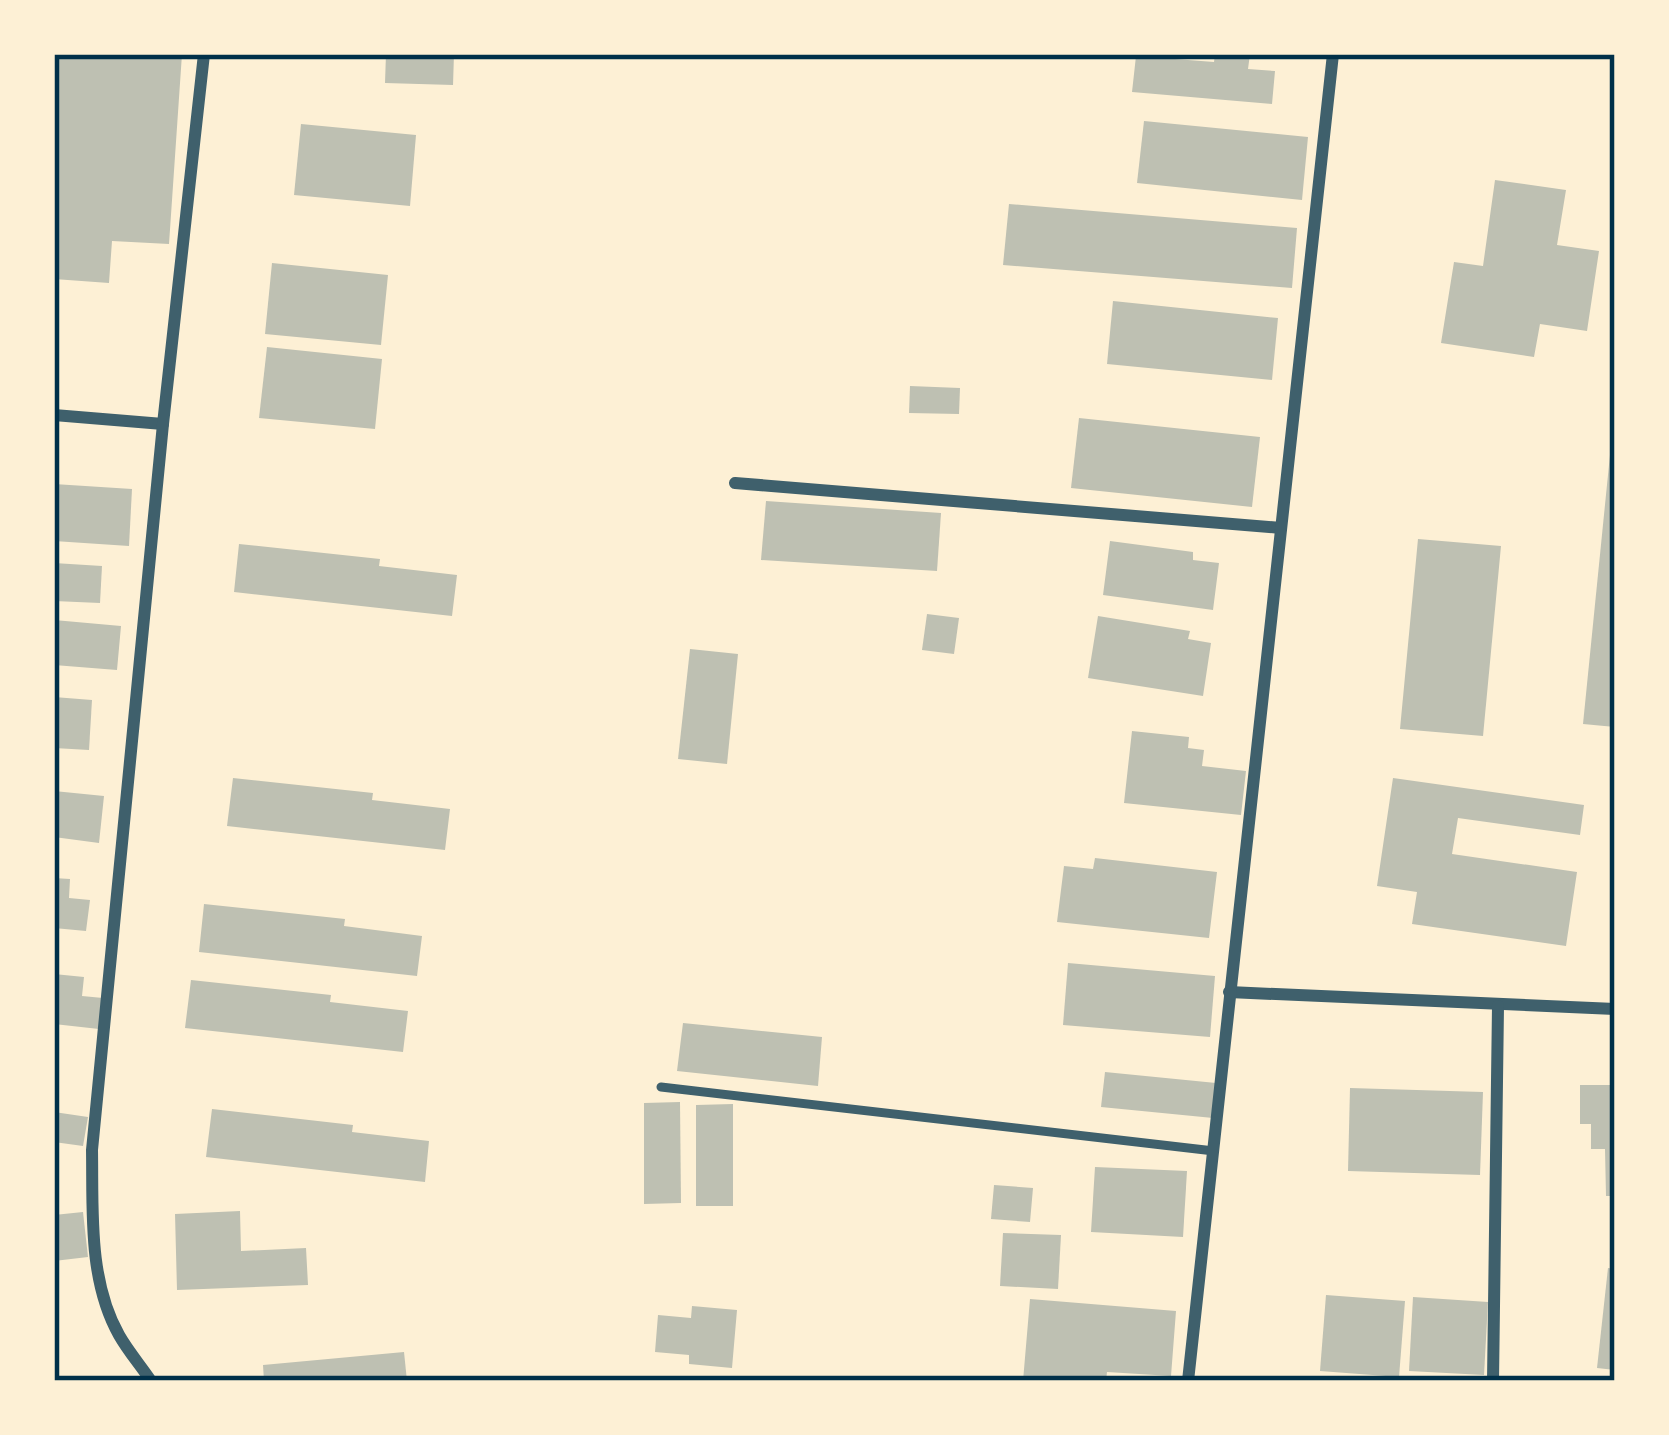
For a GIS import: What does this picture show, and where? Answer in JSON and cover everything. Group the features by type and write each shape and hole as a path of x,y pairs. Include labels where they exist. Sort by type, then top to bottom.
{"street":[{"path":"151,1381 117,1332 101,1282 93,1235 92,1150 204,54"},
{"path":"1188,1381 1333,54"},
{"path":"54,415 163,424"},
{"path":"735,483 1281,528"},
{"path":"1229,992 1615,1009"},
{"path":"1492,1381 1498,1006"}],"lane":[{"path":"661,1087 1214,1151"}],"building":[{"path":"54,54 182,54 169,244 112,241 109,283 54,279"},
{"path":"386,54 454,54 453,85 385,83"},
{"path":"1215,54 1250,54 1248,69 1275,71 1272,104 1132,92 1136,56 1214,62"},
{"path":"1144,121 1308,137 1302,200 1137,183"},
{"path":"301,124 416,135 410,206 294,195"},
{"path":"1495,180 1566,190 1557,245 1599,251 1587,331 1540,324 1534,357 1441,343 1454,262 1483,266"},
{"path":"1009,204 1297,228 1292,288 1003,265"},
{"path":"272,263 388,275 381,345 265,334"},
{"path":"1113,301 1278,318 1272,380 1107,364"},
{"path":"267,347 382,359 375,429 259,418"},
{"path":"910,386 960,388 959,414 909,413"},
{"path":"1079,418 1260,437 1252,507 1071,488"},
{"path":"1615,435 1615,727 1583,724"},
{"path":"54,484 132,489 129,546 54,541"},
{"path":"766,501 941,513 937,571 761,560"},
{"path":"1418,539 1501,546 1483,736 1400,729"},
{"path":"1110,541 1193,552 1193,560 1219,563 1213,610 1103,595"},
{"path":"239,544 380,559 379,566 457,575 452,616 234,592"},
{"path":"54,563 102,566 100,603 54,601"},
{"path":"927,614 959,618 954,654 922,650"},
{"path":"1098,616 1190,631 1188,639 1211,643 1203,696 1088,678"},
{"path":"54,620 121,626 117,670 54,665"},
{"path":"690,649 738,654 727,764 678,759"},
{"path":"54,697 92,700 89,750 54,748"},
{"path":"1132,731 1189,737 1188,748 1204,750 1202,766 1246,771 1241,815 1124,803"},
{"path":"233,778 373,793 372,800 450,809 445,850 227,826"},
{"path":"1393,778 1584,805 1580,835 1458,818 1452,854 1577,872 1566,946 1412,924 1417,892 1377,886"},
{"path":"54,791 104,796 99,843 54,837"},
{"path":"1095,858 1217,872 1209,938 1057,922 1064,866 1093,869"},
{"path":"54,878 70,879 69,898 90,900 86,931 54,928"},
{"path":"204,904 345,919 344,926 422,936 417,976 199,952"},
{"path":"1068,963 1215,976 1210,1037 1063,1025"},
{"path":"54,974 84,977 82,996 103,998 99,1029 54,1024"},
{"path":"191,980 331,995 330,1002 408,1011 403,1052 185,1028"},
{"path":"683,1023 822,1037 818,1086 677,1071"},
{"path":"1105,1072 1216,1083 1213,1118 1101,1107"},
{"path":"1580,1085 1615,1085 1615,1196 1606,1196 1605,1149 1591,1149 1591,1124 1580,1124"},
{"path":"1350,1088 1483,1092 1480,1175 1348,1171"},
{"path":"680,1102 681,1203 644,1204 644,1103"},
{"path":"733,1104 733,1206 696,1206 696,1105"},
{"path":"212,1109 353,1125 352,1132 429,1141 425,1182 206,1157"},
{"path":"54,1112 88,1117 83,1146 54,1142"},
{"path":"1095,1167 1187,1171 1183,1237 1091,1232"},
{"path":"994,1185 1033,1188 1030,1222 991,1219"},
{"path":"240,1211 241,1251 306,1248 308,1285 177,1290 175,1214"},
{"path":"83,1212 88,1257 54,1261 54,1215"},
{"path":"1003,1233 1061,1235 1058,1289 1000,1286"},
{"path":"1608,1268 1615,1269 1615,1370 1597,1368"},
{"path":"1326,1295 1405,1301 1399,1377 1320,1371"},
{"path":"1413,1297 1488,1302 1484,1375 1409,1371"},
{"path":"1030,1299 1176,1311 1171,1376 1107,1372 1106,1381 1023,1381"},
{"path":"692,1306 737,1310 732,1368 689,1364 689,1355 655,1352 658,1315 691,1318"},
{"path":"404,1352 407,1381 264,1381 263,1365"}]}
